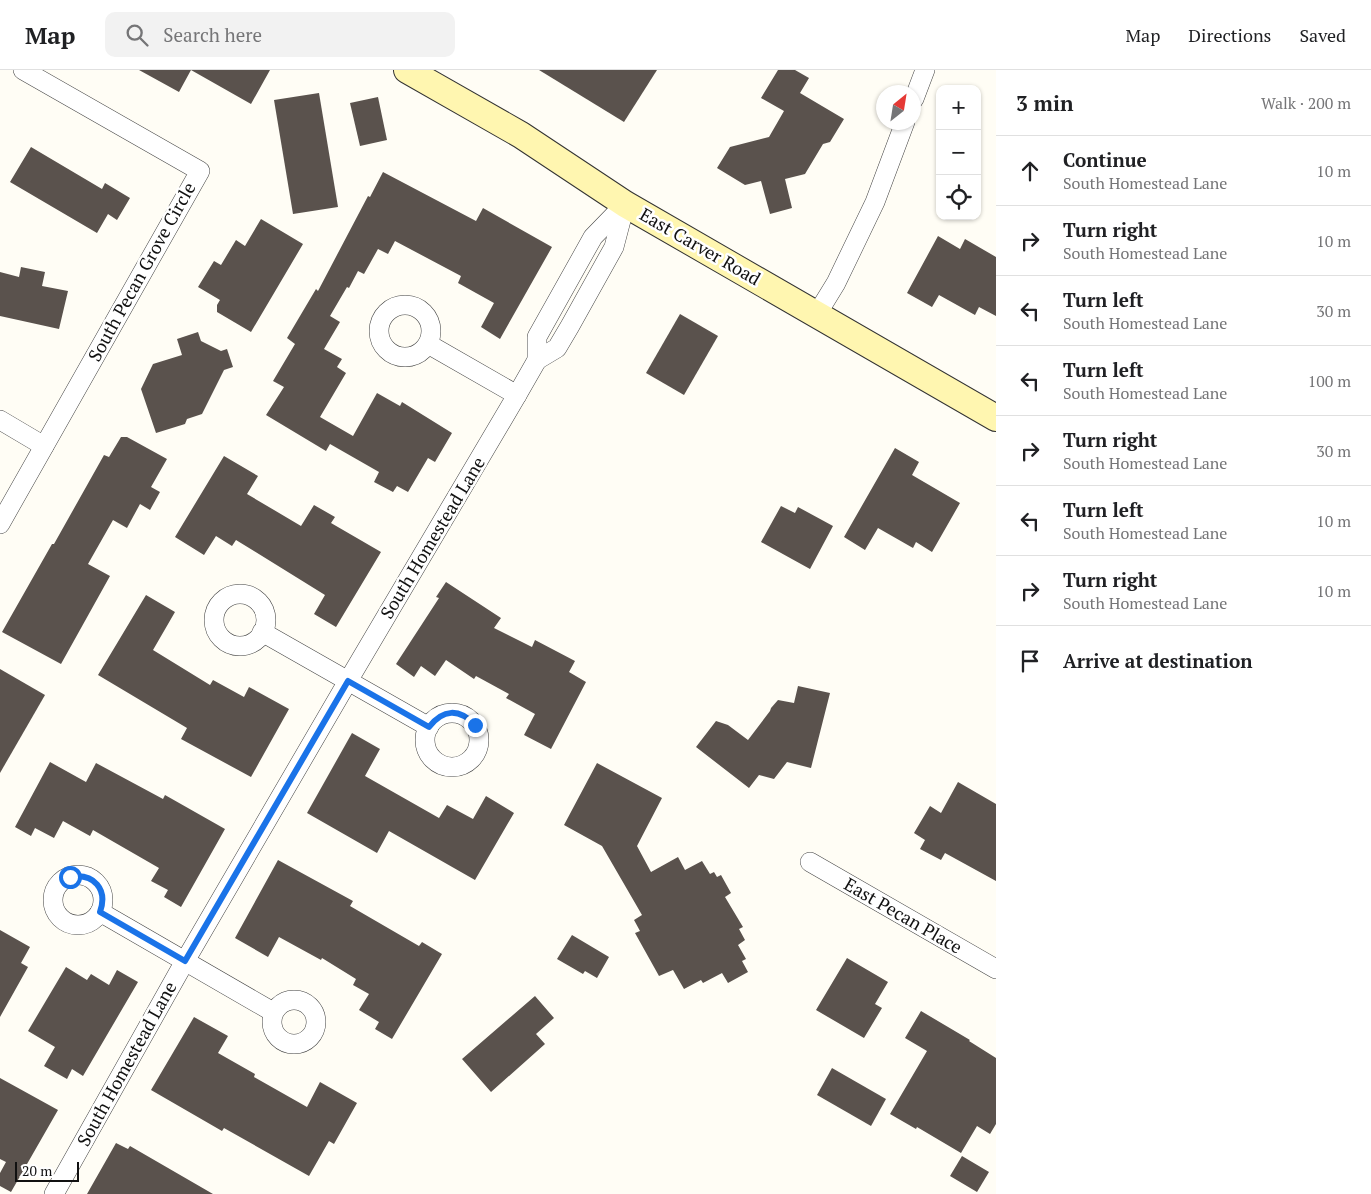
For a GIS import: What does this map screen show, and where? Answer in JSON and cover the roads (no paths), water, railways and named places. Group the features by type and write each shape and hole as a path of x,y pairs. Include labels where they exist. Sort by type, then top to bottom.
{"street":[{"name":"South Pecan Grove Circle","path":"0,524 200,170 23,70"},
{"name":"East Carver Road","path":"407,70 521,136 625,204 996,418"},
{"path":"919,85 924,70"},
{"path":"817,314 836,283 875,202 902,130"},
{"name":"South Homestead Lane","path":"54,1194 185,961 518,395 537,360 537,337 593,237 625,204"},
{"path":"428,344 518,395"},
{"path":"0,420 44,446"},
{"path":"262,632 429,727"},
{"name":"East Pecan Place","path":"810,862 996,969"},
{"name":"South Homestead Lane","path":"100,912 273,1012"}]}
